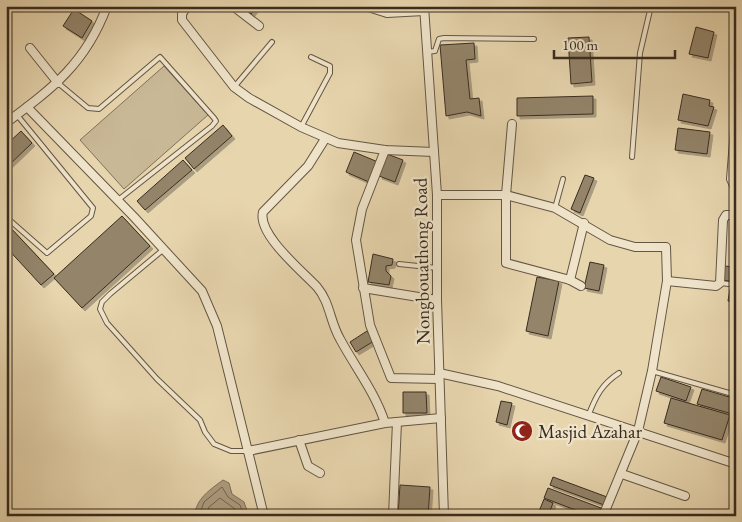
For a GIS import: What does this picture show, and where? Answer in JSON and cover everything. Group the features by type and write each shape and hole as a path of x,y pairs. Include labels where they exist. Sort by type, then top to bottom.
{"street":[{"path":"6,123 58,83 92,41 107,6"},
{"path":"187,6 182,14 182,20 234,87 249,98 325,139 384,150 434,152"},
{"path":"233,6 260,26"},
{"path":"366,6 386,13 424,8"},
{"name":"Nongbouathong Road","path":"424,8 437,195 437,300 444,516"},
{"path":"30,48 58,83"},
{"path":"27,107 118,200 202,291 211,307 264,515"},
{"path":"736,116 731,179 736,190"},
{"path":"512,124 506,194 506,263 570,280 581,286"},
{"path":"325,139 308,166 263,212 263,225 284,253 318,289 328,304 339,338 379,403 385,423"},
{"path":"384,150 362,209 356,240 370,325 391,378 439,376 498,386 736,464"},
{"path":"437,195 506,194 555,208 584,223 610,240 627,246 666,247 667,282 652,371 638,431 622,474 603,516"},
{"path":"667,282 716,286 720,283 723,220 726,215 736,215"},
{"path":"570,280 584,223"},
{"path":"363,288 437,300"},
{"path":"248,451 385,423 441,418"},
{"path":"393,516 397,422"},
{"path":"300,440 308,466 320,473"},
{"path":"622,474 684,496"}],"lane":[{"path":"632,157 640,52 651,6"},
{"path":"426,52 435,51 439,40 444,38 534,39"},
{"path":"234,87 272,42"},
{"path":"58,83 88,108 99,109 160,57 214,118 216,122 212,126 118,200"},
{"path":"301,127 330,73 330,66 311,57"},
{"path":"6,218 47,253 91,216 93,208 16,115"},
{"path":"555,208 563,179"},
{"path":"164,249 110,294 102,302 100,309 107,323 157,380 200,420 205,432 214,444 231,451 248,451"},
{"path":"399,264 437,268"},
{"path":"720,283 736,285"},
{"path":"652,371 736,395"},
{"path":"588,414 596,395 606,382 619,373"},
{"path":"264,515 291,516"}],"shaded area":[{"path":"164,66 208,115 124,189 80,140"}],"water":[{"path":"223,480 229,483 232,494 244,502 249,516 195,516 201,500"}],"building":[{"path":"242,6 258,6 251,14"},
{"path":"74,9 92,21 82,38 63,26"},
{"path":"696,27 714,32 708,58 689,54"},
{"path":"589,37 592,82 571,84 568,38"},
{"path":"474,43 475,59 466,60 470,99 479,98 481,116 467,112 446,116 440,45"},
{"path":"683,94 710,100 709,106 714,107 708,126 678,120"},
{"path":"593,96 593,114 517,116 517,98"},
{"path":"223,125 232,136 194,169 185,158"},
{"path":"678,128 710,132 707,154 675,150"},
{"path":"21,131 32,143 6,168 6,145"},
{"path":"354,152 378,162 369,182 346,172"},
{"path":"387,154 403,160 395,182 379,176"},
{"path":"183,160 192,170 145,210 137,201"},
{"path":"585,175 594,178 580,213 571,209"},
{"path":"122,216 150,246 82,308 54,278"},
{"path":"7,224 54,274 41,285 6,247"},
{"path":"373,254 393,259 392,265 386,266 386,271 391,276 389,285 368,282"},
{"path":"590,262 604,265 599,291 584,288"},
{"path":"724,266 736,267 736,282 722,280"},
{"path":"537,277 559,281 548,336 526,331"},
{"path":"730,289 736,289 736,302 728,301"},
{"path":"367,331 374,341 356,352 350,342"},
{"path":"661,377 691,387 686,401 656,391"},
{"path":"702,389 736,399 736,415 697,404"},
{"path":"403,392 426,392 427,413 403,413"},
{"path":"671,398 730,415 722,440 664,423"},
{"path":"501,401 512,403 507,425 496,422"},
{"path":"553,477 607,497 604,505 550,485"},
{"path":"400,485 430,487 428,516 398,516"},
{"path":"548,488 601,508 598,516 591,516 544,498"},
{"path":"544,499 553,503 548,516 538,514"}],"place":[{"name":"Masjid Azahar","path":"522,431"}]}
